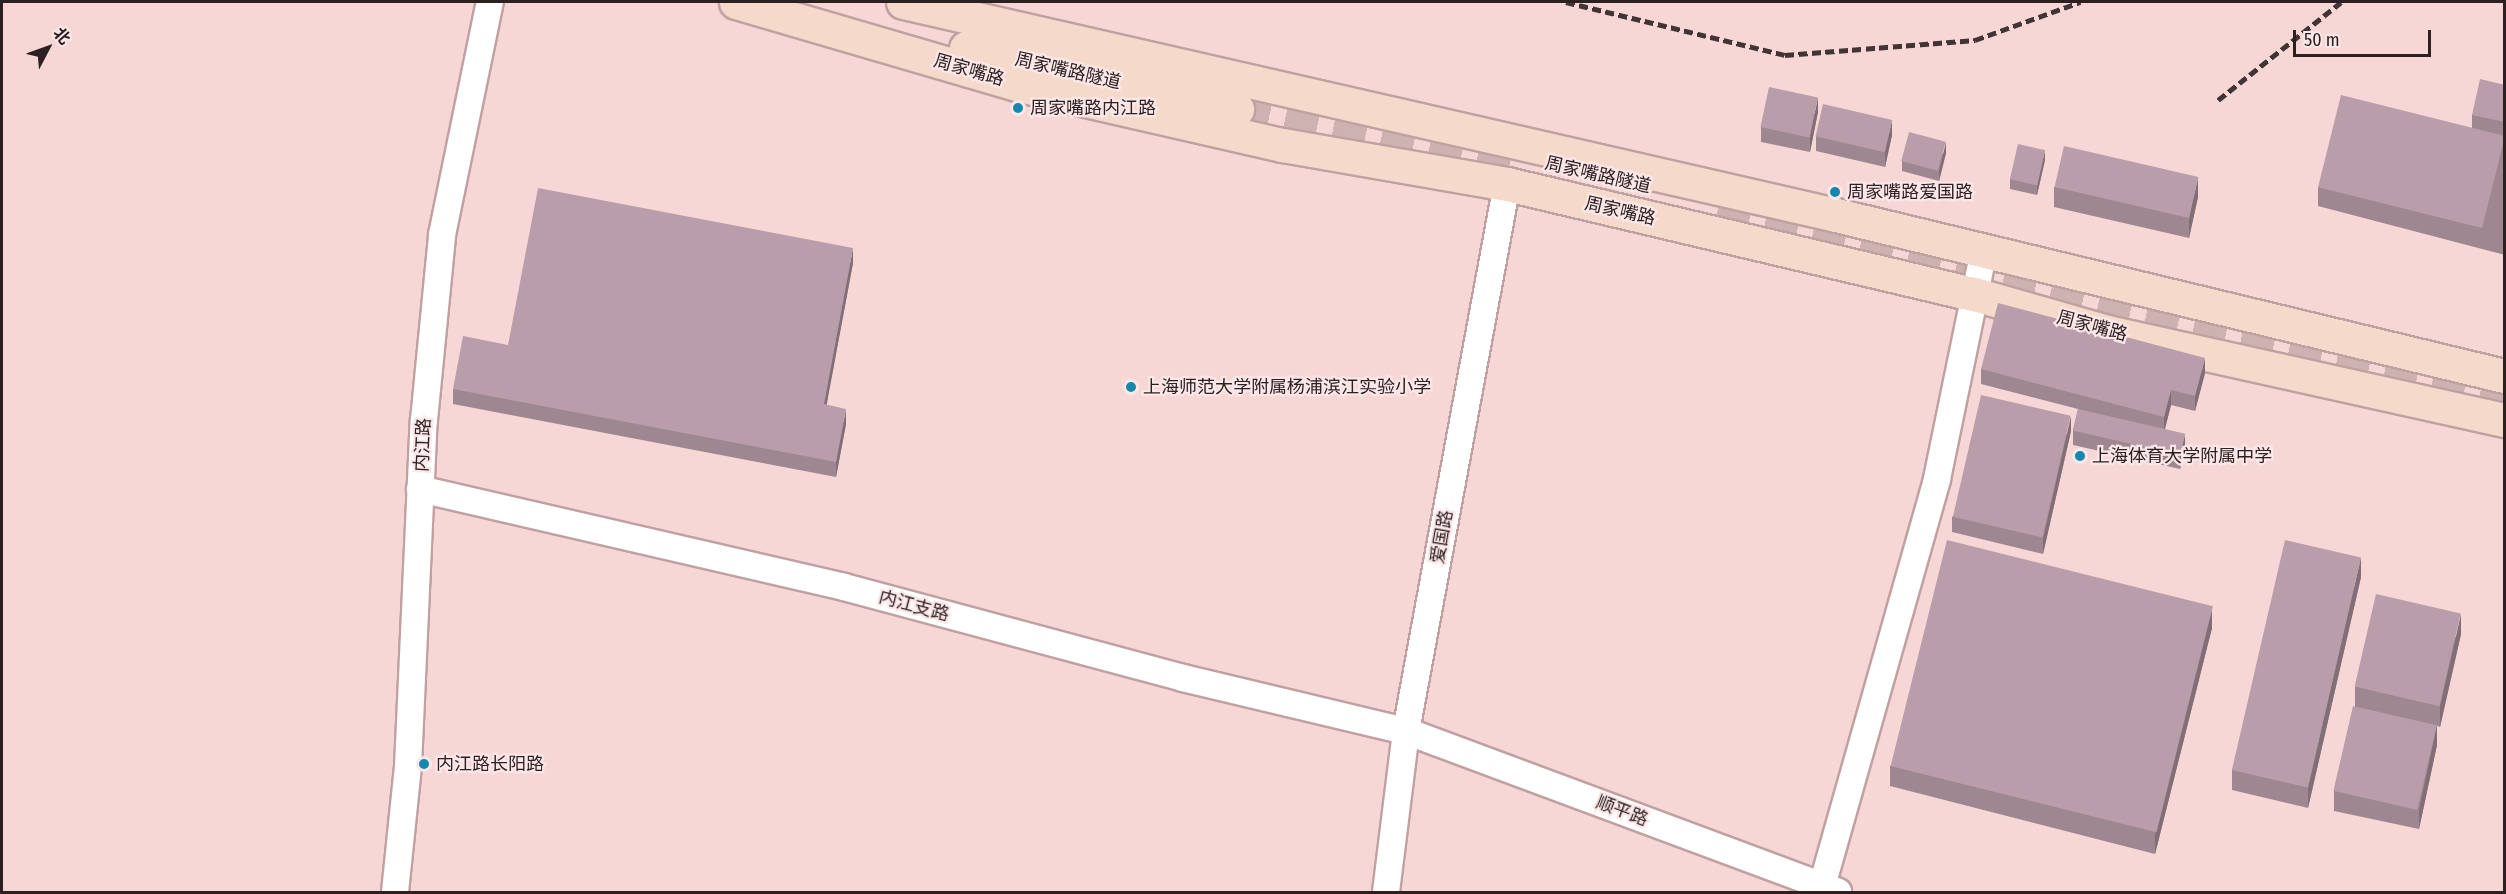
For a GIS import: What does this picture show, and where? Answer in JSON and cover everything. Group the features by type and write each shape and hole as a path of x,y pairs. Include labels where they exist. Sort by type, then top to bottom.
{"main road":[{"name":"周家嘴路","path":"736,2 1020,85 1283,145 1507,184 1974,294 2107,332 2505,420"},
{"name":"周家嘴路隧道","path":"759,2 1245,96 1532,159 1945,256"},
{"path":"903,2 1245,96 1984,250 2505,376"}],"street":[{"name":"内江路","path":"394,892 408,766 420,489 442,235 490,2"},
{"name":"爱国路","path":"1386,892 1407,730 1507,184"},
{"path":"1830,890 1937,478 1984,250"},
{"name":"内江支路","path":"420,489 844,587 1183,678 1407,730"},
{"name":"顺平路","path":"1407,730 1830,890"}],"building":[{"path":"2480,79 2505,85 2505,122 2472,115"},
{"path":"1769,87 1818,97 1809,137 1760,127"},
{"path":"2341,95 2504,136 2482,228 2318,187"},
{"path":"1823,104 1892,120 1885,152 1816,136"},
{"path":"1909,132 1946,142 1938,171 1901,161"},
{"path":"2018,144 2045,150 2037,185 2010,179"},
{"path":"2064,146 2198,177 2189,218 2055,187"},
{"path":"538,188 853,248 824,404 846,409 836,462 453,389 463,336 508,345"},
{"path":"1998,303 2205,358 2195,396 2171,390 2164,417 1981,369"},
{"path":"1981,395 2071,416 2043,537 1953,517"},
{"path":"2078,409 2185,434 2180,455 2073,430"},
{"path":"1947,540 2213,606 2156,832 1891,766"},
{"path":"2285,540 2361,558 2308,787 2232,770"},
{"path":"2376,594 2461,614 2439,706 2355,687"},
{"path":"2353,706 2437,725 2417,810 2333,791"}],"tunnel":[{"path":"1237,109 1516,171"},
{"path":"1716,217 2504,403"}],"railway":[{"path":"1566,2 1785,55 1975,40 2080,2"},
{"path":"2218,100 2341,2"}],"place":[{"name":"周家嘴路内江路","path":"1018,108"},
{"name":"周家嘴路爱国路","path":"1835,192"},
{"name":"上海师范大学附属杨浦滨江实验小学","path":"1131,387"},
{"name":"上海体育大学附属中学","path":"2080,456"},
{"name":"内江路长阳路","path":"424,764"}]}
